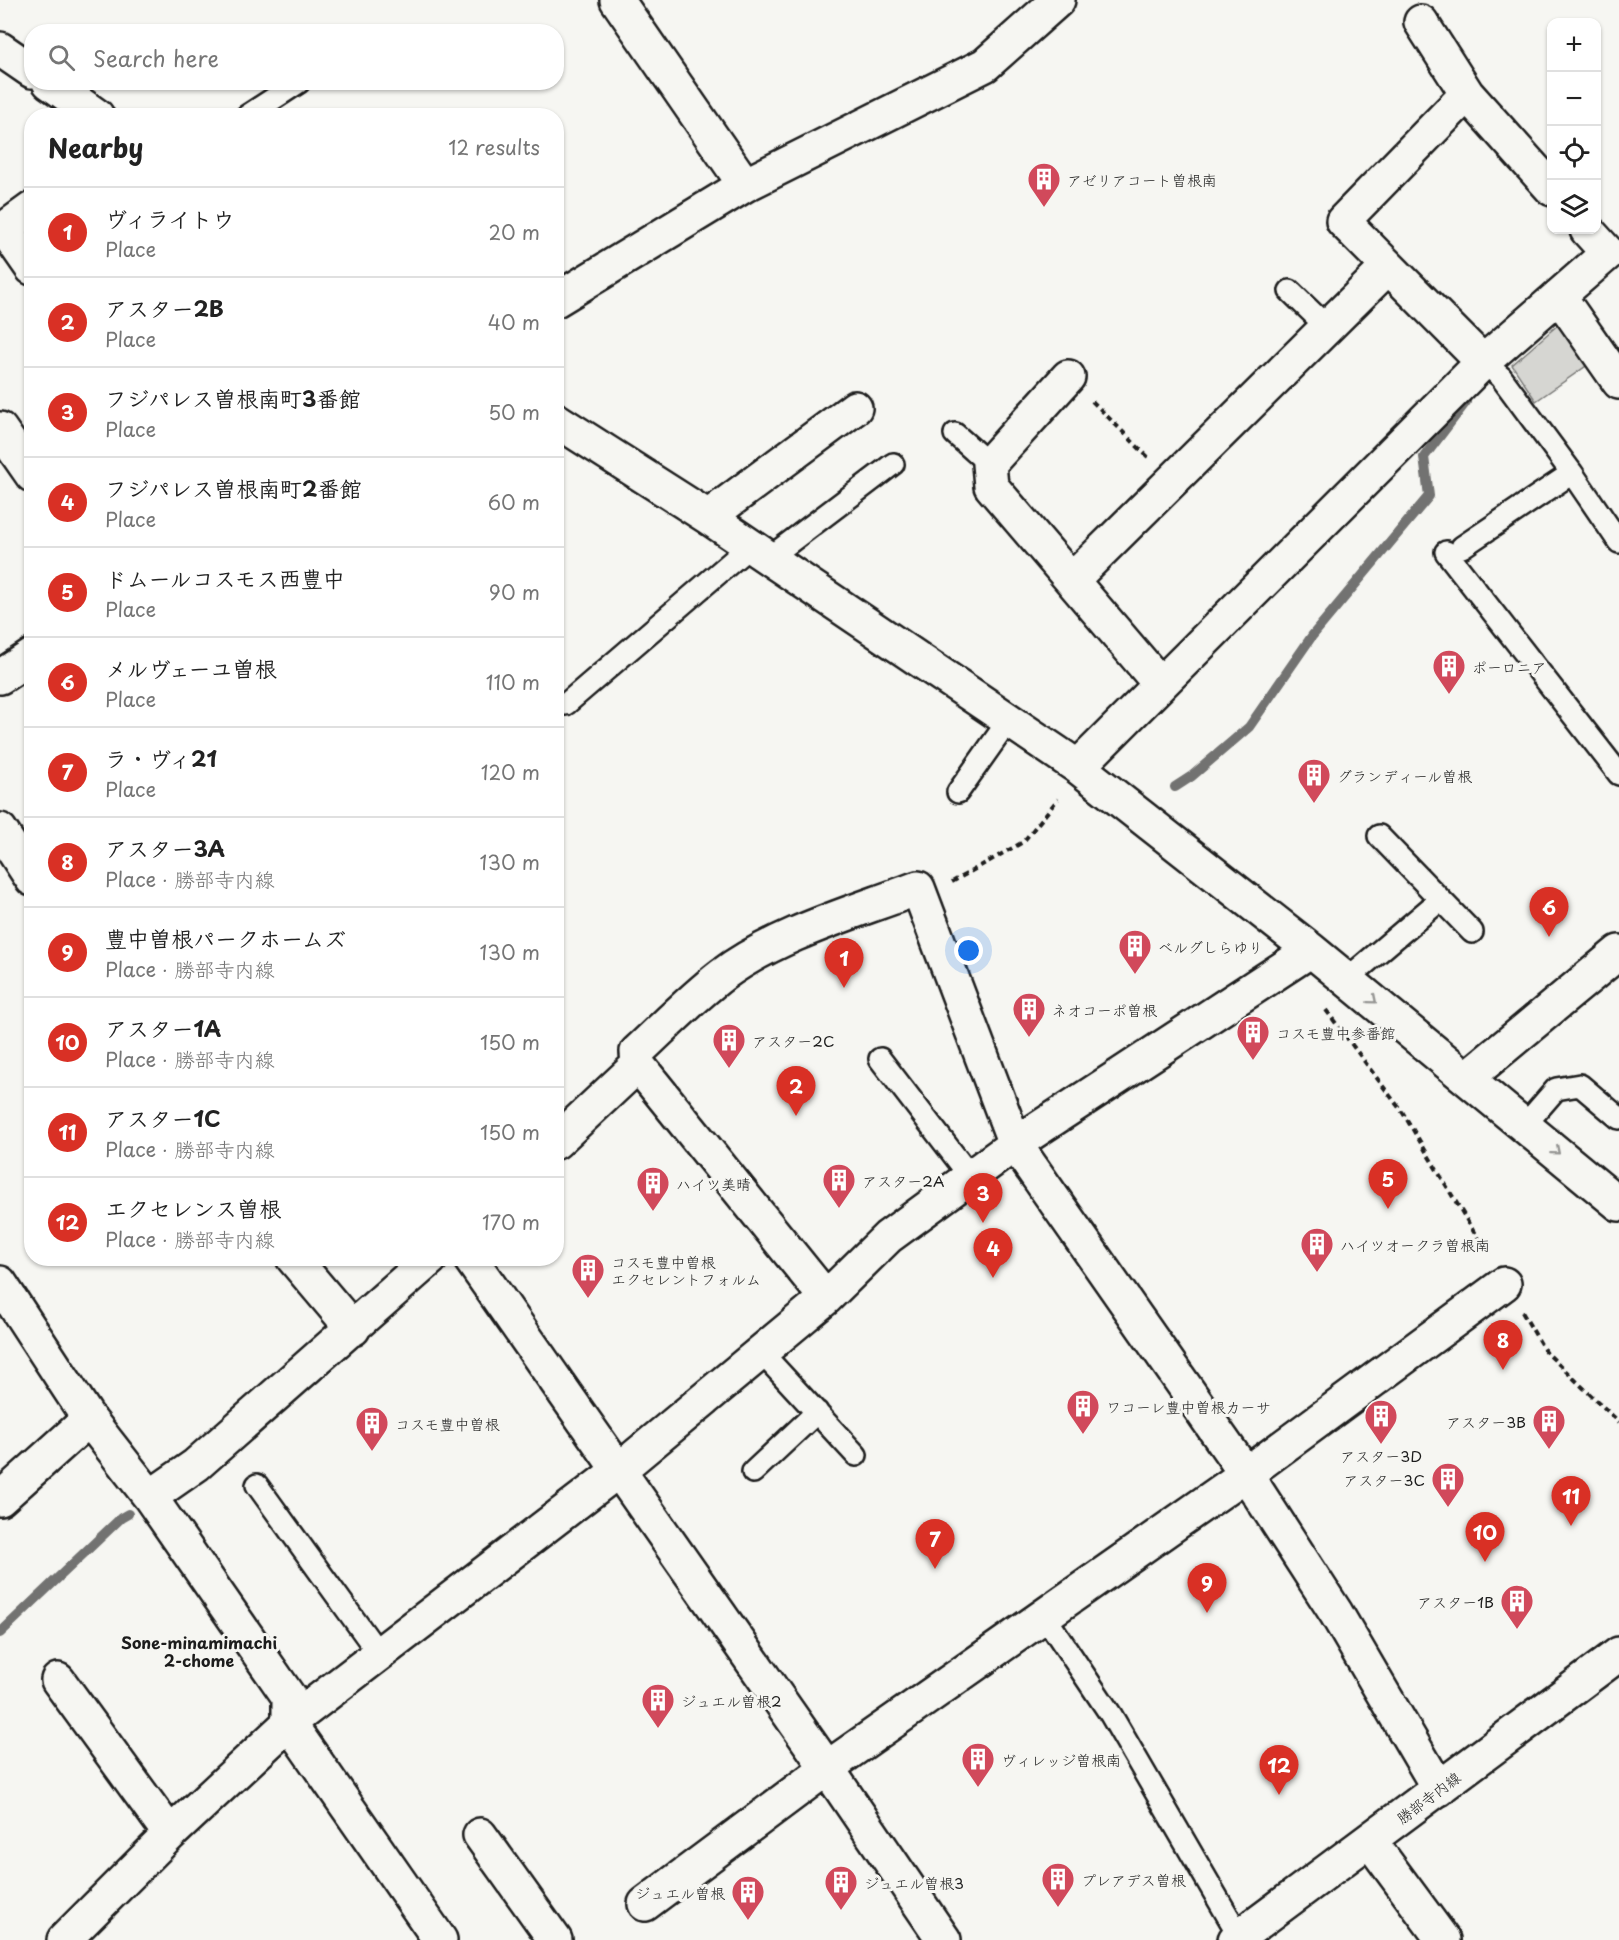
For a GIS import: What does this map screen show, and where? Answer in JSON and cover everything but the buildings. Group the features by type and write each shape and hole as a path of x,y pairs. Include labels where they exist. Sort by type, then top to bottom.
{"street":[{"path":"617,0 745,185"},
{"path":"564,295 745,185 985,65 1058,0"},
{"path":"1421,22 1467,94 1547,184"},
{"path":"0,49 24,66"},
{"path":"60,90 86,108"},
{"path":"1467,94 1343,221 1491,368"},
{"path":"24,215 2,230 24,258"},
{"path":"1078,767 1160,684 1491,368 1564,303 1608,254 1590,234"},
{"path":"1072,580 1388,267"},
{"path":"1564,303 1619,382"},
{"path":"1068,377 989,464 992,486 1160,684"},
{"path":"708,517 855,408"},
{"path":"564,425 708,517 1078,767 1302,957 1347,979 1619,1204"},
{"path":"0,429 24,464"},
{"path":"1,673 24,660"},
{"path":"0,830 24,867"},
{"path":"826,1298 638,1065 637,1052 722,975 750,957 781,940 918,888 1015,1144 1246,1473 1336,1613 1439,1789"},
{"path":"1467,1078 1619,952"},
{"path":"64,1940 170,1834 289,1723 619,1470 826,1298 888,1237 1015,1144 1302,957"},
{"path":"564,1134 638,1065"},
{"path":"300,1266 352,1329"},
{"path":"150,1497 196,1465 422,1266"},
{"path":"476,1266 827,1768 944,1940"},
{"path":"0,1283 88,1419 150,1497 289,1697 289,1723 428,1935"},
{"path":"645,1904 827,1768 1246,1473 1504,1284"},
{"path":"0,1499 88,1419"},
{"name":"勝部寺内線","path":"1238,1938 1619,1654"},
{"path":"58,1680 170,1834"},
{"path":"480,1835 555,1940"},
{"path":"1370,1841 1443,1940"}],"lane":[{"path":"259,108 287,90"},
{"path":"1290,291 1327,327"},
{"path":"1491,368 1572,473 1619,542"},
{"path":"955,434 989,464"},
{"path":"564,704 759,552 893,464"},
{"path":"1572,473 1454,550 1619,774"},
{"path":"958,792 1009,720"},
{"path":"1379,836 1472,932"},
{"path":"1347,979 1440,900"},
{"path":"880,1059 970,1176"},
{"path":"1524,1126 1556,1089 1580,1085 1619,1118"},
{"path":"761,1352 856,1455"},
{"path":"753,1472 817,1412"},
{"path":"257,1485 379,1654"},
{"path":"1044,1615 1111,1714 1238,1938"}],"path":[{"path":"1068,377 1173,480"},
{"path":"918,888 947,884 1023,842 1058,799 1078,767"},
{"path":"1058,799 1068,806"},
{"path":"1302,957 1403,1113 1545,1351 1619,1422"}],"shaded area":[{"path":"1560,323 1589,364 1536,401 1512,365"}],"waterway":[{"path":"1175,787 1192,776 1249,727 1312,636 1429,496 1424,457 1466,402"},
{"path":"0,1633 121,1518 128,1514"}],"place":[{"name":"アゼリアコート曽根南","path":"1044,208"},
{"name":"ポーロニア","path":"1449,695"},
{"name":"グランディール曽根","path":"1314,804"},
{"name":"メルヴェーユ曽根","path":"1549,937"},
{"name":"ベルグしらゆり","path":"1135,975"},
{"name":"ヴィライトウ","path":"844,988"},
{"name":"ネオコーポ曽根","path":"1029,1038"},
{"name":"コスモ豊中参番館","path":"1253,1061"},
{"name":"アスター2C","path":"729,1069"},
{"name":"アスター2B","path":"796,1116"},
{"name":"アスター2A","path":"839,1209"},
{"name":"ドムールコスモス西豊中","path":"1388,1209"},
{"name":"ハイツ美晴","path":"653,1212"},
{"name":"フジパレス曽根南町3番館","path":"983,1223"},
{"name":"ハイツオークラ曽根南","path":"1317,1273"},
{"name":"フジパレス曽根南町2番館","path":"993,1278"},
{"name":"コスモ豊中曽根 エクセレントフォルム","path":"588,1299"},
{"name":"アスター3A","path":"1503,1370"},
{"name":"ワコーレ豊中曽根カーサ","path":"1083,1435"},
{"name":"アスター3D","path":"1381,1445"},
{"name":"アスター3B","path":"1549,1450"},
{"name":"コスモ豊中曽根","path":"372,1452"},
{"name":"アスター3C","path":"1448,1508"},
{"name":"アスター1C","path":"1571,1526"},
{"name":"アスター1A","path":"1485,1562"},
{"name":"ラ・ヴィ21","path":"935,1569"},
{"name":"豊中曽根パークホームズ","path":"1207,1613"},
{"name":"アスター1B","path":"1517,1630"},
{"name":"ジュエル曽根2","path":"658,1729"},
{"name":"ヴィレッジ曽根南","path":"978,1788"},
{"name":"エクセレンス曽根","path":"1279,1795"},
{"name":"プレアデス曽根","path":"1058,1908"},
{"name":"ジュエル曽根3","path":"841,1911"},
{"name":"ジュエル曽根","path":"748,1921"}],"district":[{"name":"Sone-minamimachi 2-chome","path":"199,1651"}]}
